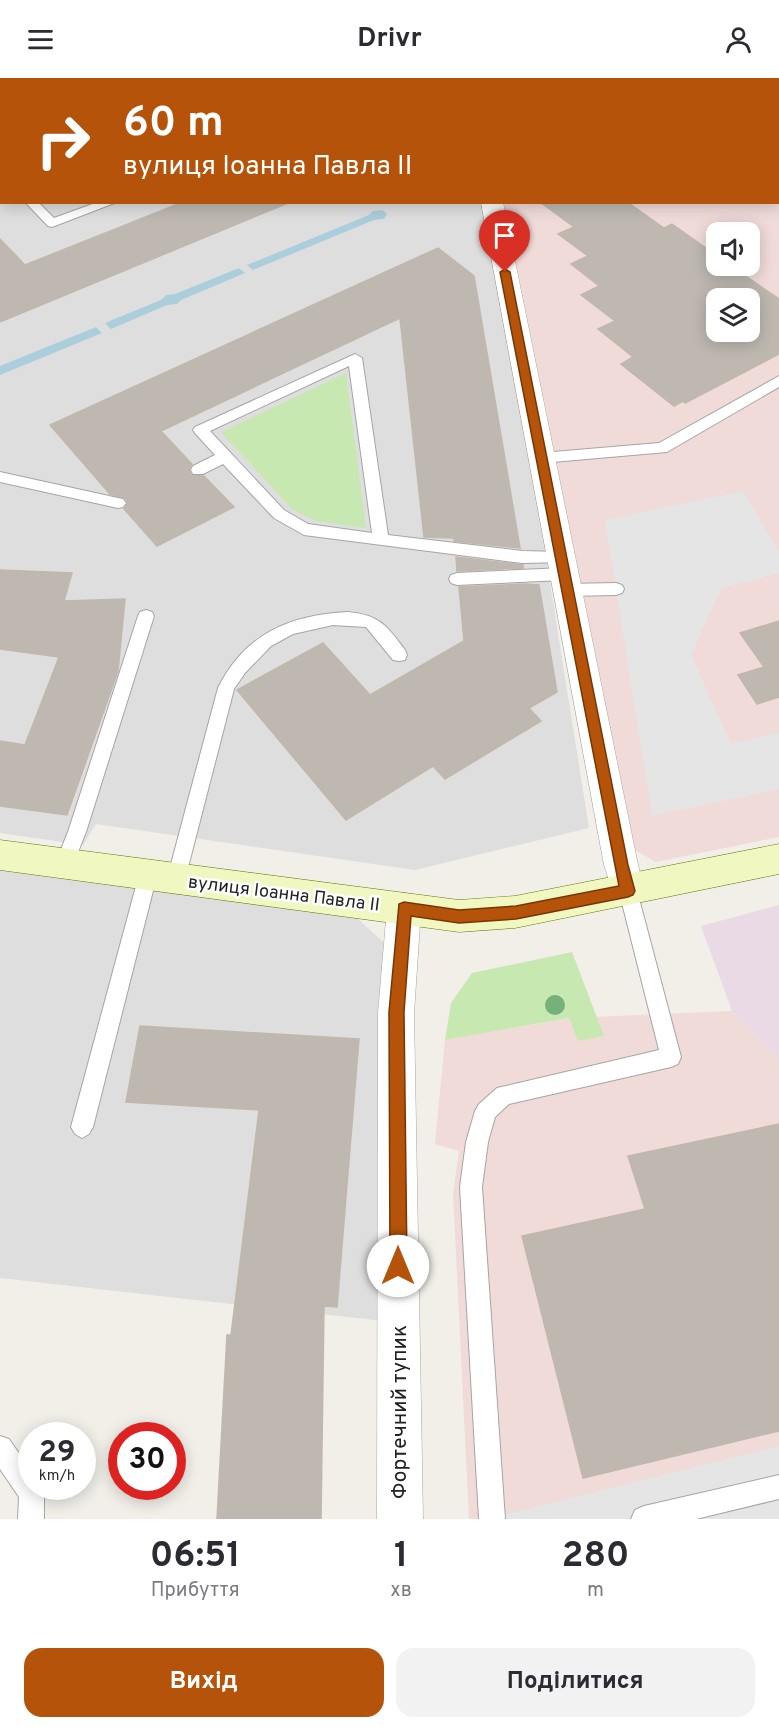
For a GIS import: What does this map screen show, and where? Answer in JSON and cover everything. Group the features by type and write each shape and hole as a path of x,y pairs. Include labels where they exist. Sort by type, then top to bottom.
{"street":[{"path":"492,204 628,891"},
{"name":"вулиця Іоанна Павла II","path":"0,855 459,916 516,912 628,891 779,858"},
{"name":"Фортечний тупик","path":"400,1519 396,1012 404,909"}],"lane":[{"path":"33,204 51,223 105,204"},
{"path":"381,540 356,358 201,430 279,514 304,529 381,540 522,557 564,574 616,589"},
{"path":"541,458 662,448 779,381"},
{"path":"198,470 226,456"},
{"path":"0,477 118,503"},
{"path":"457,579 564,574"},
{"path":"64,864 77,832 146,616"},
{"path":"82,1127 162,877 226,688 242,664 266,640 302,624 341,617 372,623 399,655"},
{"path":"492,1519 471,1187 477,1142 486,1111 504,1095 671,1057 628,891"},
{"path":"0,1448 32,1494 31,1519"},
{"path":"644,1519 779,1487"}],"shaded area":[{"path":"0,204 480,204 546,558 589,828 415,870 96,824 83,845 0,833"},
{"path":"504,204 779,204 779,837 656,862 635,850"},
{"path":"743,491 779,551 779,573 722,588 691,655 731,743 779,733 779,789 652,816 605,520"},
{"path":"0,868 356,917 383,942 384,1321 0,1278"},
{"path":"779,905 779,1060 732,1011 701,926"},
{"path":"732,1011 779,1060 779,1519 469,1519 453,1193 459,1151 435,1144 445,1040 570,1018"},
{"path":"779,1446 779,1519 486,1519"}],"green space":[{"path":"346,373 366,528 316,521 292,509 221,432"},
{"path":"572,952 604,1036 578,1041 569,1018 445,1040 451,1003 472,973"}],"water":[{"path":"382,210 387,214 384,219 374,220 253,270 247,265 369,215 373,211"},
{"path":"239,268 245,273 181,300 177,304 167,305 111,329 105,323 161,300 166,295 175,294"},
{"path":"96,327 102,333 0,375 0,366"}],"building":[{"path":"178,204 286,204 0,322 0,239 25,265"},
{"path":"543,204 630,204 664,228 672,224 706,248 706,276 746,276 779,299 779,354 685,403 683,401 674,406 621,364 633,357 598,329 615,321 581,295 599,286 571,264 588,256 558,234 574,227"},
{"path":"438,248 474,276 520,548 454,541 454,538 424,537 400,318 161,431 192,464 189,469 191,475 204,476 234,507 157,546 124,509 128,503 125,498 110,494 50,425"},
{"path":"456,557 523,565 523,568 457,571"},
{"path":"0,570 72,573 64,601 125,599 118,671 67,815 0,806 0,741 25,745 59,657 0,649"},
{"path":"539,585 557,692 529,708 541,721 445,779 433,766 346,820 237,690 323,643 370,695 464,641 459,587"},
{"path":"779,621 779,697 757,704 738,675 764,667 740,633"},
{"path":"140,1026 359,1039 337,1307 324,1306 321,1519 217,1519 227,1335 231,1335 259,1110 126,1102"},
{"path":"779,1124 779,1431 583,1478 522,1236 645,1209 628,1156"}],"route":[{"path":"398,1266 396,1012 404,909 459,916 516,912 628,891 505,272"}]}
